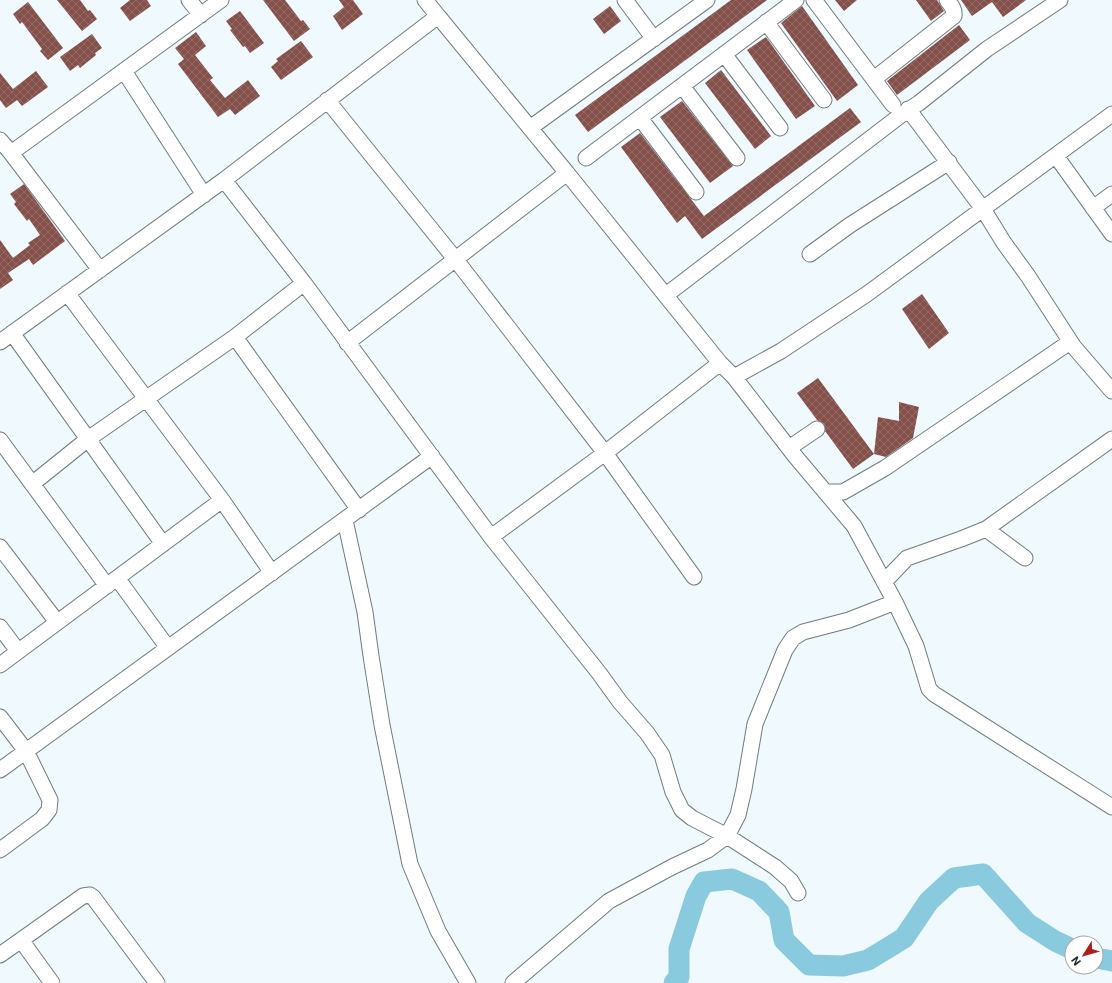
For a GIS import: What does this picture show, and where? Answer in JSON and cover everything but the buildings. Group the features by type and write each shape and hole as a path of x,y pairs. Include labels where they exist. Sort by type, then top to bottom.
{"street":[{"path":"189,0 201,15"},
{"path":"11,153 221,0"},
{"path":"425,0 568,173 720,363 734,377 789,448 854,526 895,602 916,646 929,689 934,694 1112,807"},
{"path":"625,0 654,39"},
{"path":"530,128 708,0"},
{"path":"586,158 796,0"},
{"path":"814,0 893,105"},
{"path":"874,79 954,16 953,7 947,0"},
{"path":"666,295 908,109 919,103 987,49 1060,0"},
{"path":"163,544 88,439 6,338 204,195 438,16"},
{"path":"766,22 824,100"},
{"path":"724,54 780,128"},
{"path":"124,71 204,195"},
{"path":"682,86 738,158"},
{"path":"327,100 456,260 605,453 694,577"},
{"path":"908,109 983,209 1070,342 1112,391"},
{"path":"734,377 781,350 867,294 1112,114"},
{"path":"640,118 696,192"},
{"path":"0,140 100,270"},
{"path":"1056,156 1112,234"},
{"path":"810,254 850,225 949,162"},
{"path":"348,343 568,173"},
{"path":"224,180 304,283 491,537 599,673 620,702 648,733 662,754 676,799 682,810 692,818 727,836 775,867 791,881 798,893"},
{"path":"1093,208 1112,194"},
{"path":"32,484 88,439 235,337 304,283"},
{"path":"67,294 222,500 272,573"},
{"path":"235,337 359,510"},
{"path":"825,492 843,492 885,468 1070,342"},
{"path":"491,537 605,453 720,363"},
{"path":"789,448 817,429"},
{"path":"884,582 907,558 986,529 1112,439"},
{"path":"0,440 32,484 168,648"},
{"path":"0,770 432,456"},
{"path":"0,665 222,500"},
{"path":"345,520 365,612 382,725 410,864 438,931 468,983"},
{"path":"986,529 1025,558"},
{"path":"0,547 57,622"},
{"path":"513,983 609,901 672,867 708,850 727,836 738,815 755,724 785,650 793,638 803,632 848,620 895,602"},
{"path":"0,627 18,651"},
{"path":"0,717 26,751 50,800 49,810 42,819 0,850"},
{"path":"0,955 83,896 90,895 94,897 157,983"},
{"path":"21,940 52,983"}],"waterway":[{"path":"674,983 679,977 679,949 696,896 704,882 732,879 759,891 779,912 784,940 809,965 843,966 868,960 904,938 929,901 954,878 983,874 1027,923 1064,945"},
{"path":"1104,960 1112,961"}]}
